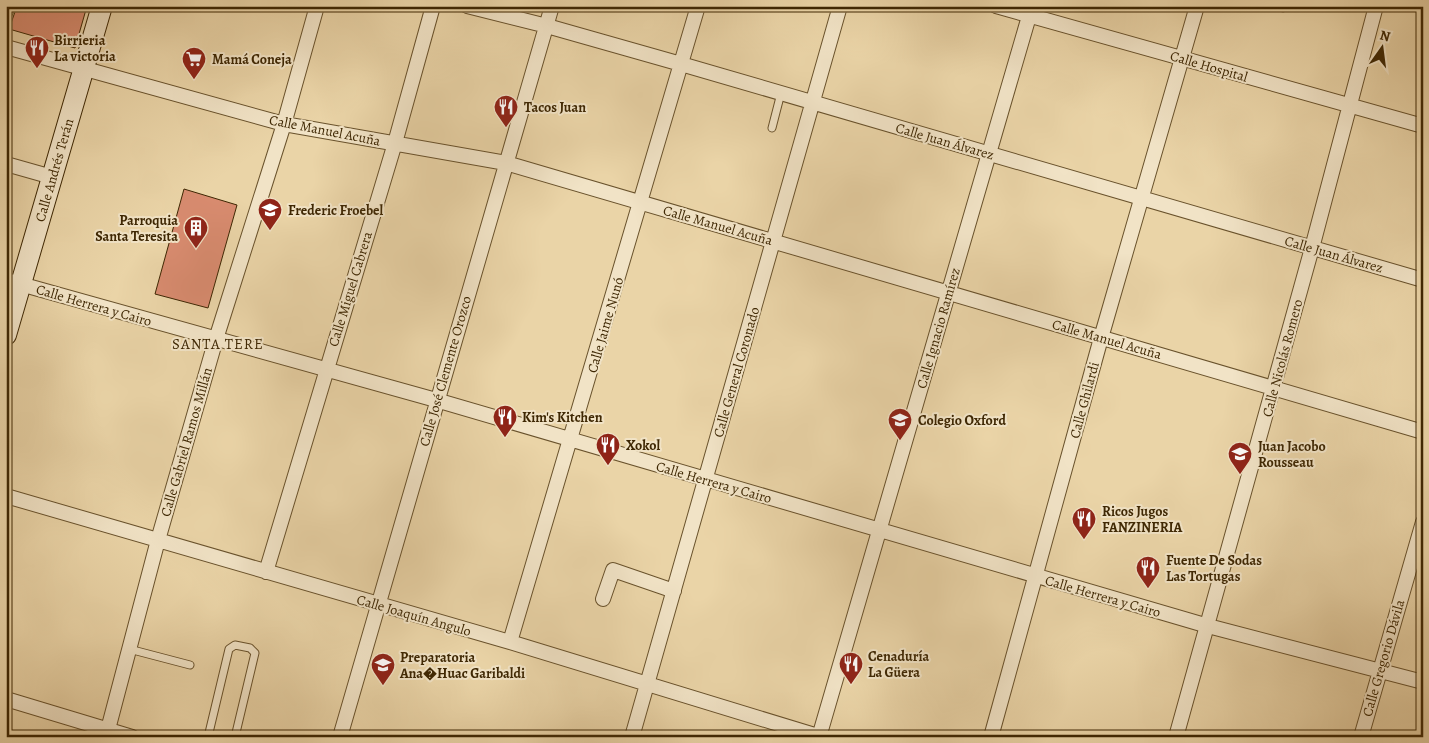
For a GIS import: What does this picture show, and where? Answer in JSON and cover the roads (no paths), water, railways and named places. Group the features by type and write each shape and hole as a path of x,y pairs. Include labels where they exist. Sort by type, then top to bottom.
{"street":[{"path":"6,11 8,6"},
{"name":"Calle Andrés Terán","path":"6,335 14,282 52,177 102,6"},
{"name":"Calle Gabriel Ramos Millán","path":"107,733 158,540 216,339 284,124 317,6"},
{"name":"Calle Miguel Cabrera","path":"266,572 325,369 395,143 433,6"},
{"name":"Calle Juan Álvarez","path":"466,6 547,26 681,64 989,154 1141,196 1423,280"},
{"name":"Calle José Clemente Orozco","path":"340,737 436,400 552,6"},
{"name":"Calle Jaime Nunó","path":"510,642 572,440 698,6"},
{"name":"Calle General Coronado","path":"632,737 840,6"},
{"name":"Calle Hospital","path":"996,6 1031,11 1182,58 1423,126"},
{"name":"Calle Ghilardi","path":"991,737 1141,196 1197,6"},
{"name":"Calle Nicolás Romero","path":"1176,737 1312,248 1376,6"},
{"name":"Calle Ignacio Ramírez","path":"820,737 1031,11"},
{"name":"Calle Manuel Acuña","path":"6,47 284,124 506,163 1423,432"},
{"path":"6,164 52,177"},
{"name":"Calle Herrera y Cairo","path":"14,282 436,400 1035,577 1208,626 1423,682"},
{"name":"Calle Joaquín Angulo","path":"6,496 510,642 820,737"},
{"name":"Calle Gregorio Dávila","path":"1361,737 1378,670 1423,522"},
{"path":"603,599 613,570 674,591"},
{"path":"6,700 107,733 132,737"}],"lane":[{"path":"1275,6 1284,8"},
{"path":"772,128 781,93"},
{"path":"208,737 230,649 235,645 250,648 255,652 235,737"},
{"path":"129,649 190,665"}],"place":[{"name":"Birrieria La victoria","path":"37,69"},
{"name":"Mamá Coneja","path":"194,80"},
{"name":"Tacos Juan","path":"506,128"},
{"name":"Frederic Froebel","path":"270,231"},
{"name":"Parroquia Santa Teresita","path":"196,249"},
{"name":"Kim's Kitchen","path":"505,438"},
{"name":"Colegio Oxford","path":"900,441"},
{"name":"Xokol","path":"608,466"},
{"name":"Juan Jacobo Rousseau","path":"1240,475"},
{"name":"Ricos Jugos FANZINERIA","path":"1084,540"},
{"name":"Fuente De Sodas Las Tortugas","path":"1148,589"},
{"name":"Cenaduría La Güera","path":"851,685"},
{"name":"Preparatoria Ana�Huac Garibaldi","path":"383,686"}],"district":[{"name":"SANTA TERE","path":"218,344"}]}
